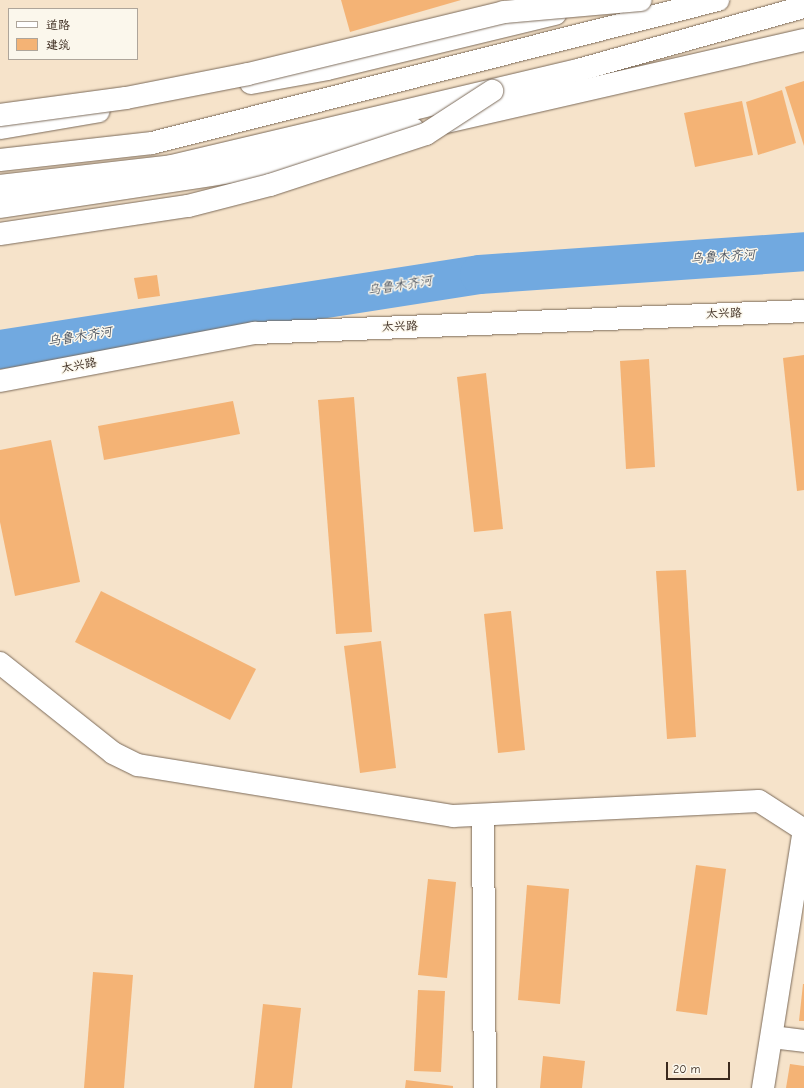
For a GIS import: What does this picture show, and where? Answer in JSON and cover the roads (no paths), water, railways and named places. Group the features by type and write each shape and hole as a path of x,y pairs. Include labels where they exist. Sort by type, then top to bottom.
{"main road":[{"path":"0,128 327,69 608,0"},
{"path":"0,115 126,98 225,78 504,12 640,0"},
{"path":"0,160 152,143 718,0"},
{"path":"0,186 172,166 578,70 804,8"},
{"path":"0,207 238,171 804,40"},
{"path":"0,234 188,206 270,184 426,134 492,91"},
{"name":"太兴路","path":"0,381 254,333 804,311"},
{"path":"0,664 113,753 138,765 453,816 759,801 804,830 764,1088"},
{"path":"483,815 485,1088"},
{"path":"772,1037 804,1041"}],"waterway":[{"name":"乌鲁木齐河","path":"0,349 479,274 804,251"}]}
